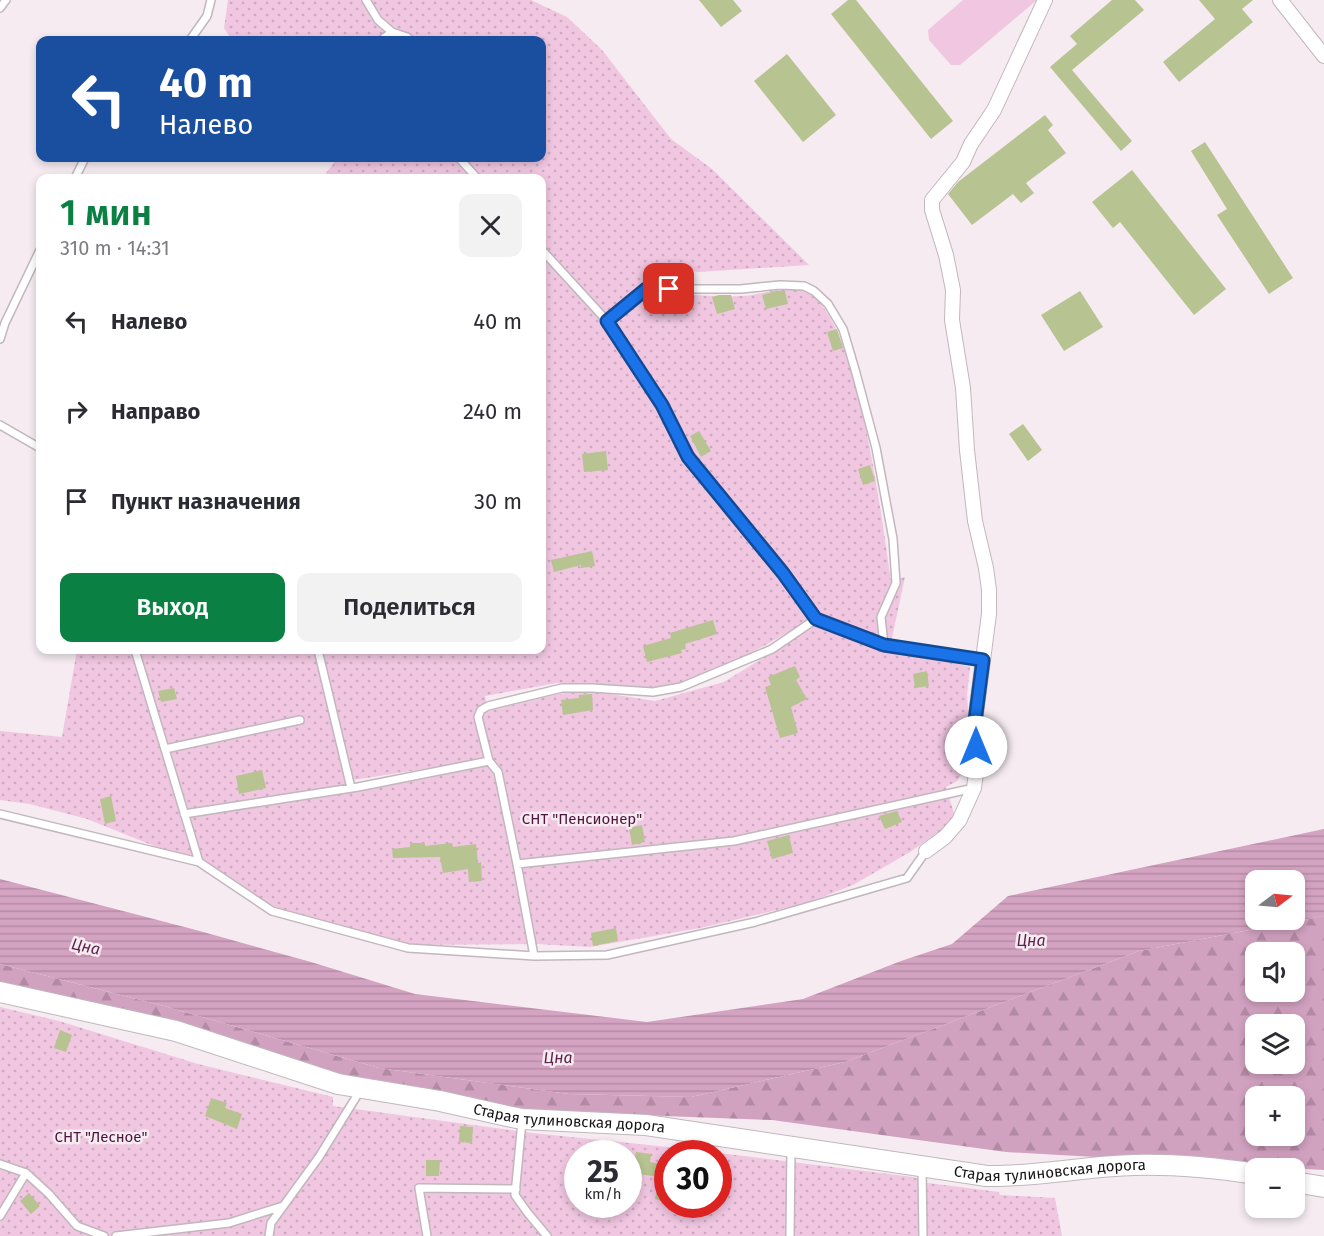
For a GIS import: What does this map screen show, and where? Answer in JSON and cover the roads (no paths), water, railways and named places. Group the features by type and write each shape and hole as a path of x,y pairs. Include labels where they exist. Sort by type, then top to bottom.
{"street":[{"path":"926,851 945,837 959,821 974,788 977,765 974,729 988,632 989,590 975,521 963,388 952,320 953,290 946,255 932,210 932,200 963,162 971,144 994,110 1045,0"},
{"path":"1280,0 1324,56"},
{"name":"Старая тулиновская дорога","path":"0,992 176,1031 338,1084 440,1101 522,1119 646,1125 987,1176 1019,1176 1062,1170 1134,1165 1225,1168 1245,1172"},
{"path":"1305,1184 1324,1187"}],"lane":[{"path":"0,8 6,0"},
{"path":"193,36 207,16 211,0"},
{"path":"366,0 378,20 392,32 404,36"},
{"path":"386,36 392,32"},
{"path":"462,162 473,174"},
{"path":"546,254 607,321 662,405 688,457 783,573 816,619 884,645 983,660"},
{"path":"0,339 5,323 36,258"},
{"path":"607,321 646,289 741,289 780,285 804,286 814,291 828,304 843,328 856,373 876,448 893,540 896,584 881,617 884,645"},
{"path":"0,425 36,446"},
{"path":"534,956 498,772 489,761 478,717 481,710 488,706 562,688 653,692 681,687 772,649 816,619"},
{"path":"136,654 199,862"},
{"path":"319,654 351,788"},
{"path":"165,749 300,720"},
{"path":"184,814 351,788 489,761"},
{"path":"517,864 734,841 974,788"},
{"path":"0,814 199,862 272,911 408,948 534,956 608,955 755,922 907,878 926,851"},
{"path":"269,1236 271,1223 319,1157 362,1088"},
{"path":"522,1119 515,1195 547,1236"},
{"path":"790,1236 791,1148"},
{"path":"0,1164 26,1173 49,1194 77,1226 104,1236"},
{"path":"922,1166 923,1236"},
{"path":"0,1216 26,1173"},
{"path":"427,1236 419,1188 516,1189"},
{"path":"116,1236 163,1234 229,1223 283,1206"}],"water":[{"name":"Цна","path":"1324,829 1324,916 1305,920 1305,870 1245,870 1245,930 1250,930 1139,951 845,1062 691,1097 569,1094 379,1068 164,1006 0,964 0,879 196,930 415,994 647,1022 803,999 952,944 1008,896"}],"park label":[{"name":"СНТ \"Пенсионер\"","path":"582,819"},
{"name":"СНТ \"Лесное\"","path":"101,1137"}]}
